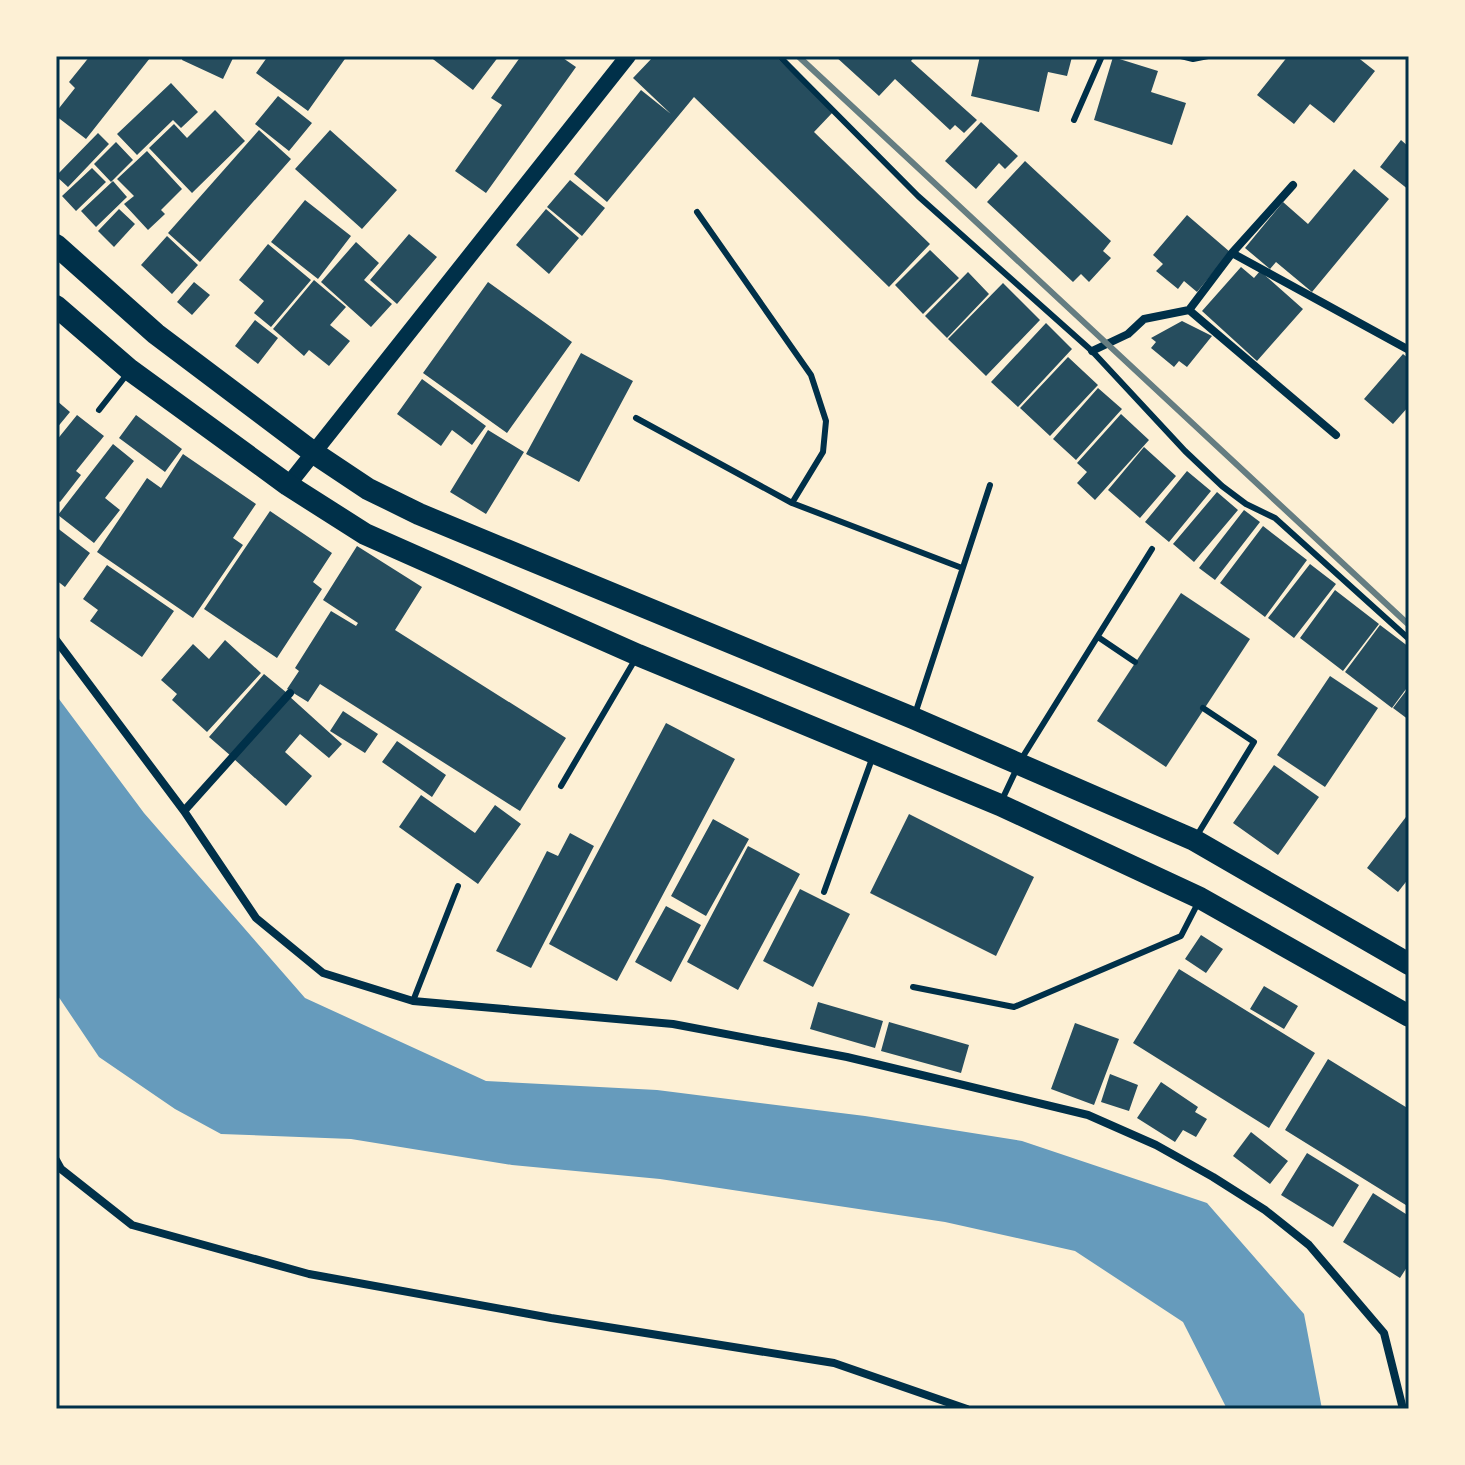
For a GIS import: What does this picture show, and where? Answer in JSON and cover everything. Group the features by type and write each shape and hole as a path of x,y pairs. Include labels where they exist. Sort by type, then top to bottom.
{"highway":[{"path":"56,245 156,334 314,453 368,489 419,514 913,718 1194,840 1409,964"},
{"path":"56,306 130,370 288,485 365,534 638,655 1000,805 1200,898 1409,1016"}],"main road":[{"path":"288,485 628,56"}],"street":[{"path":"1092,351 1128,334 1144,319 1189,310 1232,253 1293,185"},
{"path":"1232,253 1409,350"},
{"path":"1189,310 1336,435"},
{"path":"56,640 184,811 256,918 323,973 413,1001 673,1024 847,1057 1088,1115 1156,1145 1213,1177 1265,1210 1309,1245 1384,1333 1403,1409"},
{"path":"184,811 290,693"},
{"path":"56,1160 61,1169 132,1225 295,1270 551,1318 834,1363 967,1409"}],"lane":[{"path":"779,56 918,196 1092,351 1222,486 1246,504 1275,518 1409,639"},
{"path":"1074,120 1102,56"},
{"path":"1181,56 1193,59 1208,56"},
{"path":"697,212 811,375 826,421 823,452 792,503"},
{"path":"99,410 130,370"},
{"path":"636,418 792,503 962,568"},
{"path":"913,718 990,485"},
{"path":"1000,805 1019,763 1152,549"},
{"path":"1098,637 1135,662"},
{"path":"561,786 638,655"},
{"path":"1194,840 1254,742 1203,708"},
{"path":"824,892 875,753"},
{"path":"413,1001 458,886"},
{"path":"913,987 1014,1007 1181,936 1200,898"}],"water":[{"path":"56,695 144,813 305,998 486,1081 657,1090 865,1116 1022,1141 1207,1203 1304,1314 1322,1409 1227,1409 1183,1322 1075,1251 945,1222 660,1179 512,1165 351,1139 221,1134 175,1109 99,1057 56,993"}],"building":[{"path":"90,56 150,58 86,139 56,116 56,112 75,88 69,82"},
{"path":"183,56 234,56 223,79 182,60"},
{"path":"268,56 347,56 308,111 256,73"},
{"path":"429,56 499,56 473,90"},
{"path":"521,56 560,56 576,67 486,193 455,171 502,105 491,98"},
{"path":"654,56 775,56 833,112 814,132 930,244 889,287 694,97 607,202 574,174 641,90 671,114 633,78"},
{"path":"835,56 915,56 911,61 977,120 964,133 955,125 950,130 895,79 879,96"},
{"path":"980,56 1072,57 1067,76 1048,72 1039,112 971,96"},
{"path":"1288,56 1356,56 1375,71 1334,123 1310,104 1294,124 1257,95"},
{"path":"1113,57 1158,71 1151,92 1186,103 1172,145 1094,120"},
{"path":"171,83 198,112 181,128 173,120 137,155 117,134"},
{"path":"278,96 312,123 289,151 255,124"},
{"path":"215,110 245,141 192,193 149,148 174,124 187,138"},
{"path":"981,122 1018,156 1005,169 999,163 976,189 945,161"},
{"path":"259,130 291,159 200,262 168,233"},
{"path":"330,130 397,190 362,229 295,169"},
{"path":"98,133 109,144 68,187 56,176"},
{"path":"1401,140 1409,147 1409,190 1380,167"},
{"path":"116,142 133,160 111,182 94,164"},
{"path":"147,151 182,189 161,210 165,214 148,230 124,204 134,196 117,179"},
{"path":"1025,161 1111,241 1103,251 1111,258 1089,282 1081,274 1073,282 987,202"},
{"path":"92,168 106,182 76,211 62,196"},
{"path":"1354,169 1389,199 1312,292 1276,262 1270,269 1245,248 1283,202 1308,224"},
{"path":"570,180 605,208 582,236 547,207"},
{"path":"113,181 127,197 96,227 81,211"},
{"path":"305,200 351,236 318,279 271,242"},
{"path":"119,209 135,224 114,247 98,231"},
{"path":"546,209 579,238 549,274 516,245"},
{"path":"1187,215 1230,252 1197,292 1184,281 1178,289 1156,271 1163,264 1153,255"},
{"path":"409,234 437,257 397,304 370,280"},
{"path":"167,236 198,265 172,294 141,265"},
{"path":"356,242 379,263 364,280 392,304 371,327 321,282"},
{"path":"268,244 311,280 271,327 254,313 264,301 239,280"},
{"path":"930,250 959,278 923,314 895,285"},
{"path":"1241,267 1254,278 1260,271 1303,309 1257,361 1202,311"},
{"path":"968,272 989,294 947,338 925,316"},
{"path":"314,280 346,307 330,325 350,341 329,366 309,350 304,356 273,329"},
{"path":"194,282 210,295 192,315 177,302"},
{"path":"488,282 572,342 507,433 423,373"},
{"path":"1003,283 1040,320 986,376 948,339"},
{"path":"255,320 278,338 258,364 235,346"},
{"path":"1182,321 1212,336 1187,367 1179,361 1174,367 1151,348 1156,342 1151,338"},
{"path":"1046,323 1072,349 1018,407 991,382"},
{"path":"581,353 633,381 579,482 526,454"},
{"path":"1403,354 1409,359 1409,406 1393,424 1364,399"},
{"path":"1068,357 1098,385 1050,436 1020,408"},
{"path":"422,379 486,426 472,445 452,430 441,446 397,414"},
{"path":"1098,388 1122,409 1076,460 1053,439"},
{"path":"56,400 70,412 56,429"},
{"path":"1121,414 1149,440 1095,500 1077,483 1087,472 1077,463"},
{"path":"77,415 104,436 76,471 81,475 60,502 56,499 56,441"},
{"path":"136,415 182,449 165,472 119,438"},
{"path":"488,430 524,452 486,514 450,492"},
{"path":"113,444 134,461 105,498 120,510 94,543 58,515"},
{"path":"1144,447 1176,476 1140,518 1108,490"},
{"path":"183,454 256,504 233,538 243,545 193,618 97,552 147,478 161,488"},
{"path":"1187,471 1211,491 1169,542 1145,522"},
{"path":"1217,492 1238,510 1194,562 1173,544"},
{"path":"1244,510 1260,522 1215,580 1199,568"},
{"path":"270,511 332,553 313,582 322,589 277,658 204,609"},
{"path":"1263,526 1307,560 1265,617 1220,583"},
{"path":"56,527 90,553 65,587 56,580"},
{"path":"357,546 422,587 395,630 566,738 520,811 320,684 308,702 287,689 299,671 295,668 331,611 356,626 358,623 323,600"},
{"path":"1310,564 1336,584 1294,638 1268,618"},
{"path":"107,565 174,611 142,657 90,621 98,610 83,599"},
{"path":"1335,590 1379,624 1343,671 1300,638"},
{"path":"1181,593 1250,639 1166,767 1097,721"},
{"path":"1380,625 1409,647 1409,685 1392,708 1345,672"},
{"path":"225,640 261,673 207,732 172,700 177,694 161,680 193,644 209,659"},
{"path":"264,674 287,693 231,756 209,737"},
{"path":"1330,676 1378,708 1325,787 1277,755"},
{"path":"1409,687 1409,720 1393,708"},
{"path":"289,696 342,744 329,758 300,734 285,752 312,776 286,806 234,759"},
{"path":"343,711 378,734 365,753 330,731"},
{"path":"666,723 735,759 617,981 549,944"},
{"path":"397,741 446,775 432,797 382,762"},
{"path":"1274,765 1319,797 1278,855 1233,823"},
{"path":"421,795 475,833 495,805 521,824 478,884 399,827"},
{"path":"1409,813 1409,878 1398,892 1367,868"},
{"path":"909,814 1034,877 996,956 870,893"},
{"path":"713,819 749,839 706,916 671,896"},
{"path":"570,833 594,846 531,968 496,951 547,851 558,856"},
{"path":"748,846 800,874 738,990 687,962"},
{"path":"800,889 850,914 813,987 763,961"},
{"path":"666,906 701,925 671,982 635,962"},
{"path":"1201,935 1223,949 1206,973 1185,959"},
{"path":"1179,969 1315,1053 1269,1128 1133,1043"},
{"path":"1264,986 1298,1006 1284,1029 1250,1009"},
{"path":"818,1002 883,1021 875,1048 810,1029"},
{"path":"889,1022 969,1045 961,1073 881,1051"},
{"path":"1075,1023 1119,1039 1094,1105 1051,1089"},
{"path":"1328,1059 1409,1109 1409,1207 1285,1130"},
{"path":"1110,1074 1138,1085 1129,1111 1101,1102"},
{"path":"1161,1082 1198,1107 1195,1112 1207,1119 1196,1137 1183,1130 1175,1142 1137,1118"},
{"path":"1251,1132 1288,1161 1270,1184 1233,1156"},
{"path":"1307,1153 1359,1185 1333,1227 1281,1195"},
{"path":"1373,1193 1409,1216 1409,1264 1400,1278 1343,1242"}],"railway":[{"path":"798,56 1409,625"}]}
